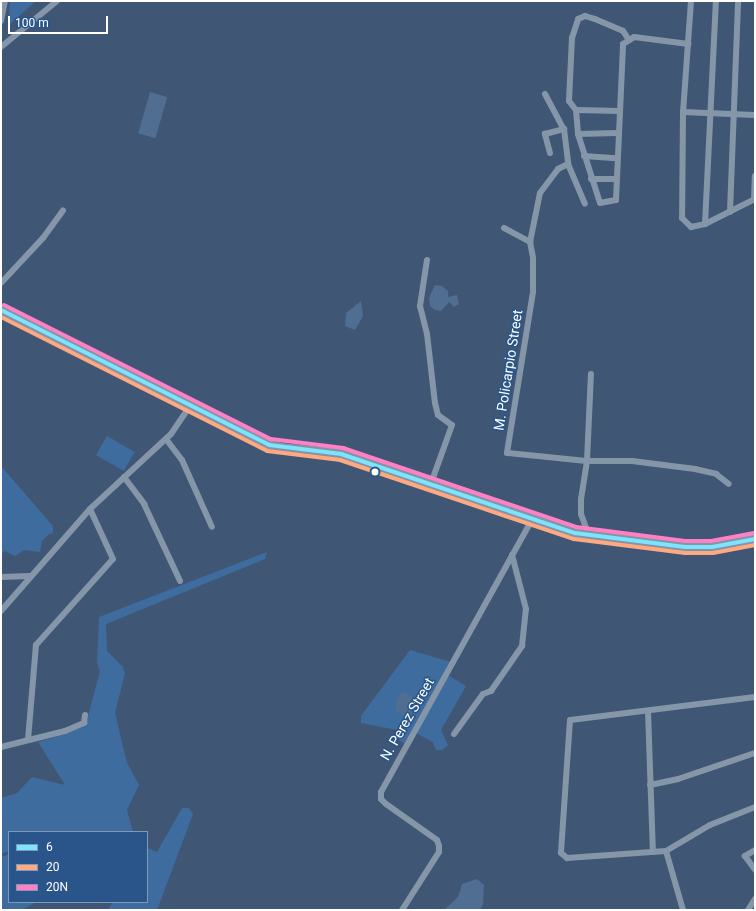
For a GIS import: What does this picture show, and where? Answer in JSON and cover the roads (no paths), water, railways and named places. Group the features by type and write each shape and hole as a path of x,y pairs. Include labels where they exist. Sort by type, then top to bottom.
{"main road":[{"path":"1,310 270,445 282,448 341,454 532,520 589,536 685,547 712,547 755,539"}],"street":[{"path":"1,21 5,1"},
{"path":"1,47 57,1"},
{"path":"691,1 683,112 682,218 691,227 705,224 754,200 755,176"},
{"path":"705,224 716,1"},
{"path":"730,212 735,114 738,1"},
{"path":"629,40 623,31 585,16 578,19 572,38 569,101 576,110 578,134 597,200 612,203 616,200 616,158 623,44 634,37 653,38 689,44"},
{"path":"545,94 564,129 568,164 585,204"},
{"path":"576,110 619,111"},
{"path":"683,112 755,115"},
{"path":"550,153 545,134 564,129"},
{"path":"578,134 618,133"},
{"path":"584,156 616,158"},
{"path":"504,228 530,242 540,193 558,169 568,164"},
{"path":"591,179 616,179"},
{"path":"1,283 43,238 63,210"},
{"name":"M. Policarpio Street","path":"530,242 533,246 533,292 506,452 587,461 632,461 695,469 716,474 729,484"},
{"path":"427,260 420,306 427,334 435,403 438,415 452,425 430,486"},
{"path":"589,536 581,514 587,461 591,374"},
{"path":"1,611 90,509 166,438 190,406"},
{"path":"166,438 182,460 212,528"},
{"path":"124,477 144,504 180,581"},
{"path":"28,740 36,646 113,559 90,509"},
{"name":"N. Perez Street","path":"402,910 439,852 439,846 436,840 386,804 381,799 381,792 532,520"},
{"path":"454,734 483,694 491,691 522,646 526,609 512,555"},
{"path":"1,577 30,576"},
{"path":"755,697 569,722 561,852 567,858 666,851 710,825 755,807"},
{"path":"648,711 653,852"},
{"path":"1,747 65,731 84,723 85,715"},
{"path":"650,785 678,779 755,753"},
{"path":"755,850 745,856 755,870"},
{"path":"666,851 683,910"},
{"path":"748,910 755,899"}]}
